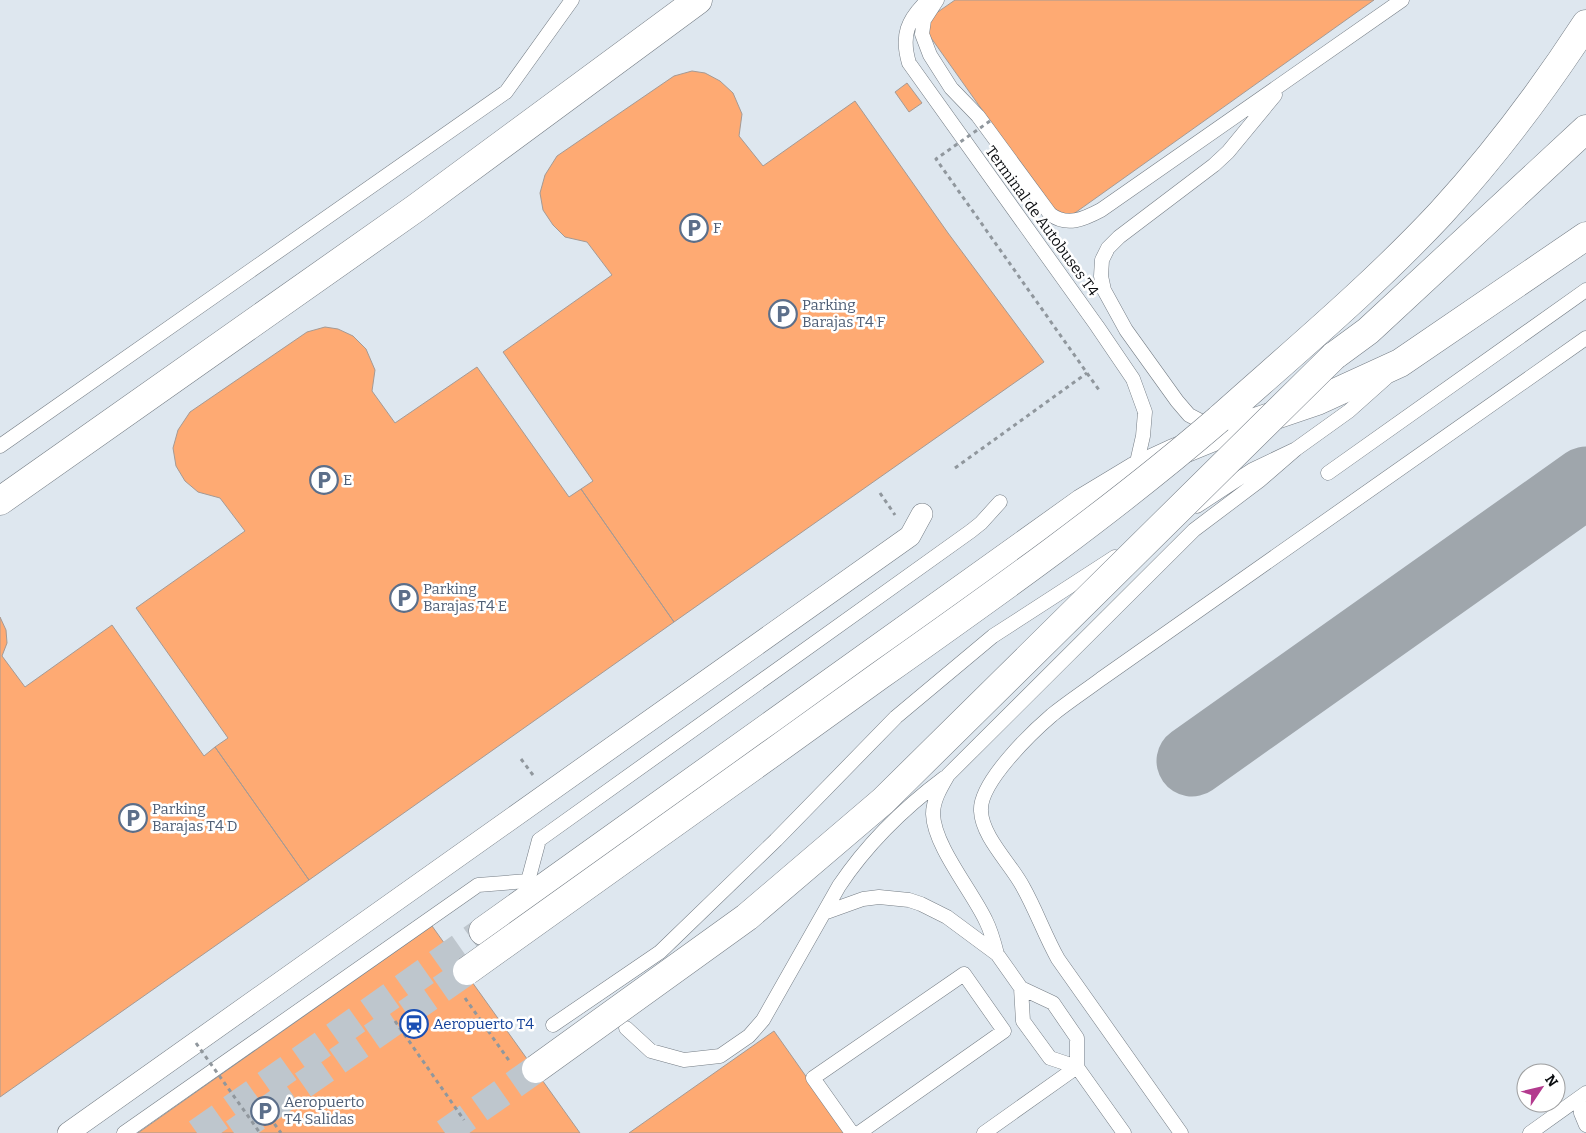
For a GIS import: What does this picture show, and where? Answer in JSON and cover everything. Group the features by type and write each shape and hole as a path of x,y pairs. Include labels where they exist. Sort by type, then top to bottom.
{"street":[{"path":"0,501 416,208 698,0"},
{"path":"523,1066 747,918 883,801 1334,356 1355,321 1394,277 1440,213 1496,148 1561,62 1586,24"},
{"path":"466,984 1123,499 1213,424 1355,321 1586,129"},
{"path":"483,931 1082,503 1135,471 1223,433 1317,401 1400,363 1586,236"},
{"path":"68,1133 910,536 922,514"}],"lane":[{"path":"0,446 506,92 572,0"},
{"name":"Terminal de Autobuses T4","path":"928,0 917,11 906,30 905,49 909,63 1097,326 1132,379 1145,412 1143,436 1135,471"},
{"name":"Terminal de Autobuses T4","path":"937,0 924,20 922,34 930,55 951,88 978,116 1050,214 1064,221 1079,220 1101,210 1402,0"},
{"name":"Terminal de Autobuses T4","path":"1223,433 1189,415 1126,330 1104,290 1101,276 1102,260 1108,248 1119,237 1199,177 1228,152 1285,83"},
{"path":"1328,473 1586,290"},
{"path":"1181,1133 1058,959 1047,940 1023,886 989,835 983,822 981,801 986,789 1009,759 1052,715 1586,338"},
{"path":"626,1028 651,1051 684,1060 720,1056 749,1036 763,1020 850,870 872,842 916,800 948,775 1177,545 1213,515 1259,482 1296,449 1349,411 1373,391 1400,363"},
{"path":"553,1024 660,952 783,833 896,716 993,636 1252,470 1296,449"},
{"path":"124,1133 478,886 528,881 539,840 981,523 1000,502"},
{"path":"948,775 935,800 933,814 935,826 948,855 986,921 997,954 1021,988 1053,1003 1077,1038 1077,1067 1124,1133"},
{"path":"824,913 863,899 879,897 909,900 922,904 947,917 997,954"},
{"path":"852,1133 813,1078 964,974 1004,1030 859,1133"},
{"path":"1021,988 1024,1021 1029,1029 1050,1058 1077,1067"},
{"path":"984,1133 1077,1067"},
{"path":"1583,1096 1581,1113 1586,1125"},
{"path":"1530,1133 1583,1096"}],"path":[{"path":"990,121 936,158 1099,390"},
{"path":"955,468 1087,373"},
{"path":"466,984 523,1066"},
{"path":"395,1021 464,1120"},
{"path":"196,1043 260,1133"},
{"path":"265,1111 281,1133"}],"building":[{"path":"955,0 1374,0 1072,215 1064,216 1053,210 929,35 927,30 932,16"},
{"name":"Parking Barajas T4 F","path":"692,71 705,73 720,81 733,93 742,114 739,136 763,166 855,101 948,233 1044,362 674,622 581,489 593,481 503,352 612,275 587,242 565,237 553,225 543,210 540,193 545,175 557,156 674,76"},
{"path":"907,83 922,103 909,112 895,92"},
{"name":"Parking Barajas T4 E","path":"325,327 338,329 353,336 366,349 375,370 372,391 395,423 477,367 569,497 581,489 674,622 309,880 215,747 228,738 136,608 245,531 220,498 198,492 185,481 176,466 173,448 178,430 190,412 307,332"},
{"name":"Parking Barajas T4 D","path":"0,617 6,630 7,643 2,656 25,687 112,625 204,756 215,747 309,880 0,1097"},
{"path":"432,926 580,1133 138,1133"},
{"path":"774,1031 846,1133 629,1133"}],"taxiway":[{"path":"1192,761 1586,482"}],"tunnel":[{"path":"197,1133 483,931"},
{"path":"234,1133 467,971"},
{"path":"445,1133 536,1069"}],"place":[{"name":"F","path":"694,228"},
{"name":"Parking Barajas T4 F","path":"783,314"},
{"name":"E","path":"324,480"},
{"name":"Parking Barajas T4 E","path":"404,598"},
{"name":"Parking Barajas T4 D","path":"133,818"},
{"name":"Aeropuerto T4","path":"414,1024"},
{"name":"Aeropuerto T4 Salidas","path":"265,1111"}]}
